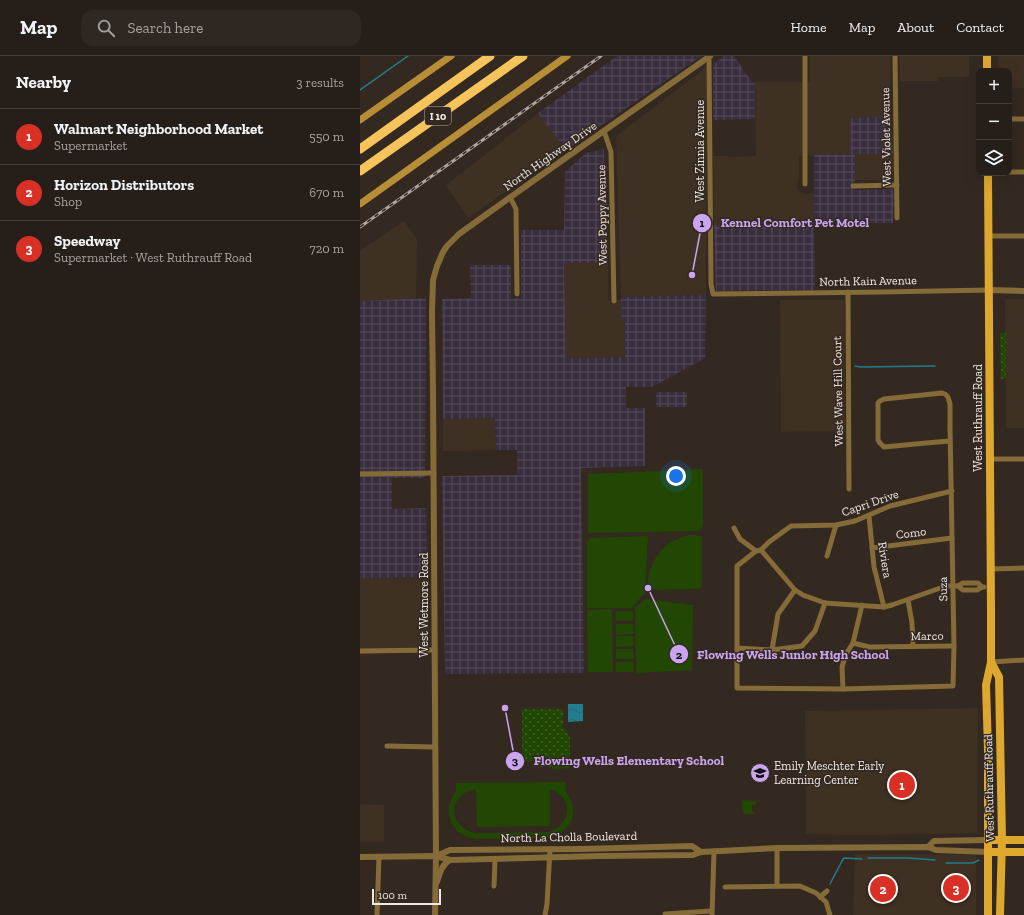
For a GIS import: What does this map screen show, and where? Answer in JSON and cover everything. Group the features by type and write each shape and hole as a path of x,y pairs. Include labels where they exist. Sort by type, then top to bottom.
{"highway":[{"name":"I 10","path":"360,149 490,56"},
{"name":"I 10","path":"360,171 523,56"}],"main road":[{"path":"360,120 450,56"},
{"path":"360,204 567,56"},
{"path":"987,56 987,68"},
{"name":"West Ruthrauff Road","path":"988,176 991,569 986,586 991,662 986,685 988,915"},
{"name":"West Ruthrauff Road","path":"991,662 1000,677 1002,840 1000,915"},
{"name":"North La Cholla Boulevard","path":"988,840 1024,840"},
{"name":"North La Cholla Boulevard","path":"988,852 1024,852"}],"street":[{"name":"North Highway Drive","path":"432,295 433,280 441,256 447,246 459,234 710,56"},
{"name":"West Zinnia Avenue","path":"710,56 711,284 713,294"},
{"path":"805,56 805,184"},
{"name":"West Violet Avenue","path":"895,56 897,218"},
{"path":"1012,119 1024,119"},
{"name":"West Poppy Avenue","path":"604,131 612,152 614,301"},
{"path":"1012,172 1024,172"},
{"path":"853,186 897,185"},
{"path":"510,198 516,209 517,294"},
{"path":"989,236 1024,236"},
{"name":"North Kain Avenue","path":"713,294 1024,290"},
{"name":"West Wave Hill Court","path":"848,292 849,489"},
{"name":"West Wetmore Road","path":"432,295 436,856 435,915"},
{"name":"Suza","path":"843,689 953,686 956,586 952,538 950,396 942,393 877,400 878,440 880,446 887,447 950,442"},
{"path":"990,459 1024,459"},
{"path":"360,474 434,473"},
{"name":"Capri Drive","path":"843,689 737,688 737,566 791,526 836,525 855,521 890,506 952,491"},
{"name":"Riviera","path":"869,516 874,567 884,607"},
{"path":"826,556 836,525"},
{"path":"734,528 740,538 759,550 795,590 803,595 825,603 884,607 892,606 946,586 956,586 963,590 978,590 986,586"},
{"name":"Como","path":"872,548 952,538"},
{"path":"991,569 1024,568"},
{"path":"772,650 778,614 795,590"},
{"path":"908,600 912,623 913,646"},
{"path":"737,648 772,650 802,646 815,631 825,603"},
{"path":"843,689 842,667 846,654 853,642 862,606"},
{"name":"Marco","path":"853,642 869,647 954,646"},
{"path":"360,650 435,650"},
{"path":"991,662 1024,660"},
{"path":"387,746 435,747"},
{"name":"North La Cholla Boulevard","path":"928,847 934,841 988,840"},
{"name":"North La Cholla Boulevard","path":"436,856 450,850 587,849 692,846 701,852"},
{"name":"North La Cholla Boulevard","path":"360,857 436,856 450,860 601,856 693,856 701,852 777,848 928,847 936,850 988,852"},
{"path":"777,848 777,886"},
{"path":"545,915 551,858 550,849"},
{"path":"665,914 712,913 714,851"},
{"path":"377,915 379,857"},
{"path":"494,886 495,859"},
{"path":"435,886 443,865 450,860"},
{"path":"725,888 800,886 816,893 826,902 830,915"},
{"path":"820,897 827,891"}],"shaded area":[{"path":"617,56 701,56 566,150 538,113"},
{"path":"724,56 734,56 752,82 755,82 755,119 713,120 713,65"},
{"path":"810,56 890,56 890,116 850,118 850,154 799,156 799,176 797,186 800,192 806,194 814,192 814,223 714,225 713,156 756,156 755,82 810,82"},
{"path":"899,56 969,56 969,77 938,77 938,81 900,81"},
{"path":"998,56 1024,56 1024,88 1012,89 1012,68 998,68"},
{"path":"707,67 706,295 621,297 616,136"},
{"path":"538,113 566,150 468,218 446,185"},
{"path":"890,116 893,154 855,154 855,190 894,189 893,223 814,223 814,155 850,154 850,118"},
{"path":"604,149 605,195 607,195 608,263 564,263 566,358 625,357 625,318 621,318 621,297 706,295 705,358 652,387 626,387 626,408 645,408 645,466 581,468 584,673 445,674 442,476 517,475 517,450 496,450 495,418 443,419 442,299 471,298 470,265 511,265 511,298 521,298 521,230 564,230 565,172 586,153"},
{"path":"855,154 893,154 893,180 855,180"},
{"path":"404,221 417,239 416,299 360,301 360,251"},
{"path":"814,223 815,290 716,291 714,225"},
{"path":"564,263 608,263 608,300 621,300 621,318 625,318 625,357 566,358"},
{"path":"426,298 425,478 392,478 392,509 426,508 428,577 360,578 360,301"},
{"path":"1005,299 1024,299 1024,428 1006,428"},
{"path":"780,300 844,300 845,431 781,432"},
{"path":"656,392 687,392 687,407 656,407"},
{"path":"495,418 496,450 443,451 443,419"},
{"path":"428,577 429,653 360,654 360,578"},
{"path":"978,708 977,833 862,835 806,834 805,711"},
{"path":"360,804 384,805 384,842 360,842"},
{"path":"855,854 976,855 976,915 853,915"}],"green space":[{"path":"1000,333 1006,333 1006,379 1001,379"},
{"path":"703,469 703,525 701,529 697,531 588,533 588,474"},
{"path":"688,535 702,536 702,586 699,589 647,590 650,571 657,556 670,543"},
{"path":"648,536 645,593 631,608 587,608 587,541 591,538"},
{"path":"646,599 693,605 692,670 636,673 635,607"},
{"path":"612,609 613,672 588,672 587,610"},
{"path":"615,611 633,611 633,621 616,621"},
{"path":"616,624 633,624 634,634 616,635"},
{"path":"616,636 633,636 634,646 616,647"},
{"path":"616,649 633,649 634,659 616,659"},
{"path":"633,661 634,672 616,672 616,662"},
{"path":"522,709 563,709 563,727 570,737 570,768 552,769 552,767 538,767 538,761 522,761"},
{"path":"566,782 566,791 572,802 573,816 565,830 550,838 476,839 467,837 458,832 452,824 449,815 449,806 452,797 456,792 456,783","holes":["476,789 477,827 550,826 550,789 558,793 566,804 566,817 557,828 549,832 476,833 466,830 456,818 454,811 460,797 466,792"]},
{"path":"742,800 756,801 756,805 752,805 752,811 755,811 755,814 743,814"}],"water":[{"path":"568,704 583,704 583,721 568,722"}],"waterway":[{"path":"360,90 408,56"},
{"path":"855,366 935,366"},
{"path":"830,884 844,858 862,859"},
{"path":"868,858 935,860"},
{"path":"946,863 973,863 979,860"}],"railway":[{"path":"360,227 601,56"}],"place":[{"name":"Kennel Comfort Pet Motel","path":"692,275"},
{"name":"Flowing Wells Junior High School","path":"648,588"},
{"name":"Flowing Wells Elementary School","path":"505,708"},
{"name":"Emily Meschter Early Learning Center","path":"760,773"},
{"name":"Walmart Neighborhood Market","path":"902,785"},
{"name":"Speedway","path":"956,888"},
{"name":"Horizon Distributors","path":"883,889"}]}
